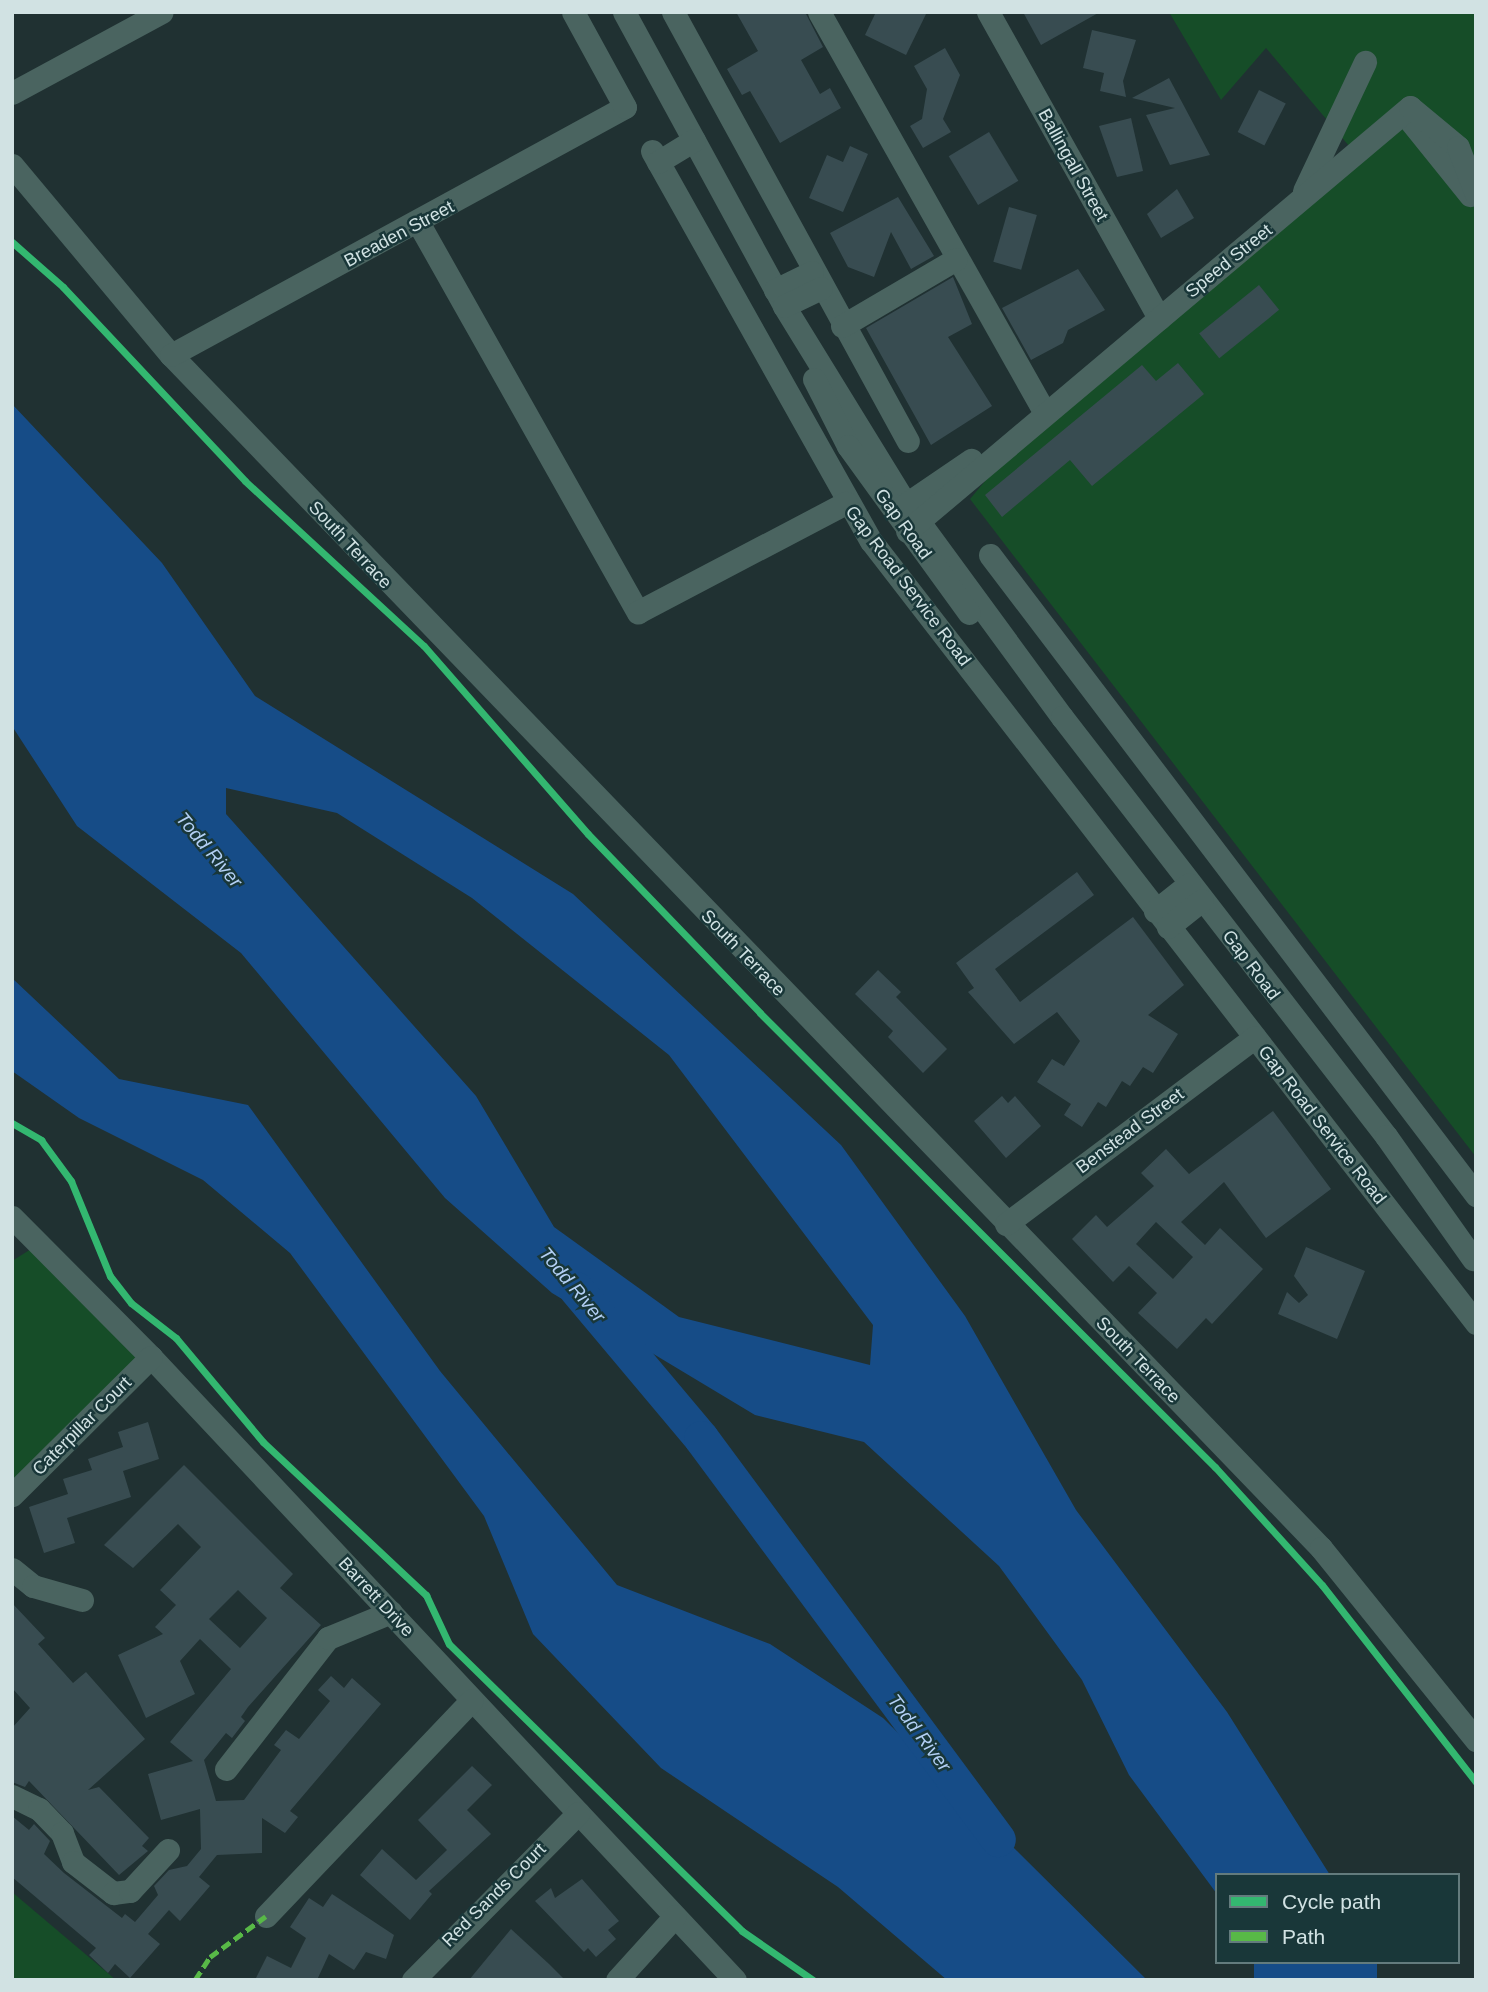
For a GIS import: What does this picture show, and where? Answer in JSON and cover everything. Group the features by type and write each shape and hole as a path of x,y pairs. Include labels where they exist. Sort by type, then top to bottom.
{"street":[{"path":"12,93 162,12"},
{"name":"Gap Road","path":"624,12 780,298 825,404 907,517 1475,1254"},
{"path":"673,12 842,326 908,441"},
{"path":"819,12 1044,411"},
{"name":"Ballingall Street","path":"988,12 1159,318"},
{"name":"Breaden Street","path":"171,355 419,224 625,107 582,16"},
{"path":"1295,206 1365,62"},
{"path":"1407,110 1458,147 1476,194"},
{"path":"1407,110 1476,202"},
{"name":"Speed Street","path":"907,517 1159,318 1407,110"},
{"name":"Gap Road Service Road","path":"694,140 655,157 846,503 1123,862 1138,889 1161,919 1476,1323"},
{"name":"South Terrace","path":"12,165 171,355 1321,1548 1476,1740"},
{"path":"419,224 638,612 846,503"},
{"path":"842,326 956,259"},
{"path":"780,298 817,280"},
{"path":"990,555 1476,1195"},
{"path":"1161,919 1196,892"},
{"path":"1233,941 1264,916"},
{"name":"Benstead Street","path":"1006,1224 1255,1037"},
{"name":"Gap Road","path":"1340,1080 1375,1143 1475,1254"},
{"name":"Barrett Drive","path":"12,1217 151,1357 735,1980"},
{"name":"Caterpillar Court","path":"12,1495 151,1357"},
{"path":"12,1569 33,1586 82,1600"},
{"path":"226,1769 328,1638 391,1612"},
{"path":"266,1916 472,1700"},
{"path":"12,1796 39,1809 62,1833 73,1862 113,1893 130,1891 168,1850"},
{"name":"Red Sands Court","path":"413,1980 578,1813"},
{"path":"617,1980 675,1916"}],"green space":[{"path":"1169,12 1476,12 1476,1157 970,499 1044,411 1355,153 1266,48 1221,100"},
{"path":"39,1244 151,1357 12,1495 12,1261"},
{"path":"12,1892 116,1980 12,1980"}],"water":[{"path":"12,404 162,563 255,696 573,894 841,1145 965,1316 1076,1510 1227,1712 1329,1873 1215,1873 1215,1891 1129,1775 1082,1680 999,1566 864,1442 755,1415 552,1293 445,1198 241,953 77,826 12,726","holes":["226,788 337,813 472,898 669,1055 873,1325 870,1365 679,1317 554,1227 476,1096 226,814"]},
{"path":"12,978 119,1079 248,1105 440,1371 617,1585 770,1644 883,1718 1147,1980 947,1980 838,1887 661,1768 533,1634 484,1516 290,1253 203,1180 79,1118 12,1071"},
{"path":"1254,1964 1377,1964 1377,1980 1254,1980"}],"building":[{"path":"736,12 805,12 823,47 801,60 820,94 830,88 841,108 780,143 750,91 742,95 727,69 758,51"},
{"path":"876,12 927,12 906,55 865,35"},
{"path":"1023,12 1100,12 1041,45"},
{"path":"1092,30 1136,40 1123,81 1126,97 1100,91 1104,73 1083,68"},
{"path":"945,48 960,75 943,119 951,132 923,148 910,126 922,119 927,89 914,66"},
{"path":"1169,78 1210,155 1170,165 1146,115 1175,108 1132,98"},
{"path":"1259,90 1286,104 1264,145 1238,132"},
{"path":"1131,118 1143,171 1117,177 1099,126"},
{"path":"989,132 1018,181 978,205 949,156"},
{"path":"850,146 868,154 843,212 809,198 827,155 843,162"},
{"path":"1177,189 1194,218 1161,238 1147,214"},
{"path":"898,197 934,256 911,269 891,232 874,277 848,267 830,233"},
{"path":"1009,207 1037,215 1021,270 993,262"},
{"path":"1078,269 1105,310 1068,330 1063,343 1031,360 1002,308"},
{"path":"953,277 972,324 948,337 992,406 931,445 866,328"},
{"path":"1259,285 1279,310 1219,358 1199,333"},
{"path":"1178,363 1204,394 1092,486 1070,460 1002,517 985,495 1142,365 1156,381"},
{"path":"1077,872 1094,895 995,969 1020,1002 1133,917 1184,985 1148,1015 1178,1034 1153,1073 1143,1067 1130,1086 1122,1081 1106,1107 1098,1102 1082,1127 1064,1115 1071,1104 1037,1082 1052,1059 1064,1066 1080,1041 1057,1012 1014,1044 968,992 974,988 956,963"},
{"path":"878,970 901,992 896,997 947,1049 923,1073 888,1037 893,1031 855,994"},
{"path":"1002,1096 1008,1103 1015,1096 1041,1126 1006,1158 974,1121"},
{"path":"1273,1111 1331,1189 1266,1238 1224,1182 1181,1222 1205,1245 1220,1228 1263,1269 1212,1324 1206,1318 1177,1349 1138,1313 1157,1293 1129,1266 1113,1282 1072,1239 1096,1215 1107,1227 1154,1186 1141,1173 1166,1149 1189,1174","holes":["1156,1222 1193,1257 1173,1279 1136,1244"]},
{"path":"1306,1247 1365,1271 1337,1339 1278,1314 1287,1292 1299,1303 1308,1295 1294,1276"},
{"path":"148,1422 159,1459 123,1471 131,1497 67,1518 75,1543 44,1553 29,1507 68,1494 63,1479 92,1470 88,1459 123,1447 118,1432"},
{"path":"184,1465 293,1574 280,1588 321,1625 248,1707 241,1717 245,1721 232,1738 226,1733 204,1760 216,1801 244,1800 281,1750 274,1745 286,1730 299,1739 330,1701 318,1690 331,1676 344,1688 352,1678 381,1704 290,1811 298,1817 285,1833 262,1818 262,1853 217,1855 199,1877 210,1886 180,1921 169,1910 148,1934 160,1944 130,1978 115,1964 108,1973 89,1955 96,1948 12,1877 12,1816 29,1830 34,1824 50,1841 44,1854 64,1873 122,1918 125,1914 135,1922 158,1895 154,1886 169,1870 187,1866 201,1849 200,1809 161,1820 148,1774 193,1761 170,1742 231,1669 200,1639 180,1661 195,1694 146,1718 118,1655 163,1634 155,1627 176,1605 160,1590 201,1547 178,1524 133,1568 104,1545","holes":["238,1590 267,1618 240,1648 209,1619"]},
{"path":"12,1603 45,1638 38,1644 73,1683 86,1672 145,1739 88,1790 99,1787 149,1838 142,1846 148,1851 119,1875 29,1781 25,1787 12,1782 12,1728 30,1708 12,1688"},
{"path":"472,1766 492,1785 467,1810 491,1834 429,1891 432,1894 410,1920 360,1875 382,1849 416,1880 447,1850 418,1820"},
{"path":"582,1879 619,1921 608,1930 616,1939 596,1957 588,1948 584,1952 535,1901 551,1888 555,1898"},
{"path":"332,1894 394,1935 386,1959 366,1952 354,1970 329,1954 317,1980 255,1980 267,1956 291,1968 306,1938 290,1927 309,1898 323,1907"},
{"path":"511,1929 549,1964 565,1980 469,1980"}],"waterway":[{"name":"Todd River","path":"576,1289 701,1438 998,1839"}],"marked path":[{"path":"195,1980 210,1957 266,1916"}],"cycle path":[{"path":"12,242 63,287 245,481 424,646 588,834 760,1013 1215,1467 1322,1585 1476,1782"},
{"path":"12,1123 41,1140 71,1181 110,1276 131,1303 176,1338 263,1442 426,1595 449,1644 742,1931 813,1980"}]}
